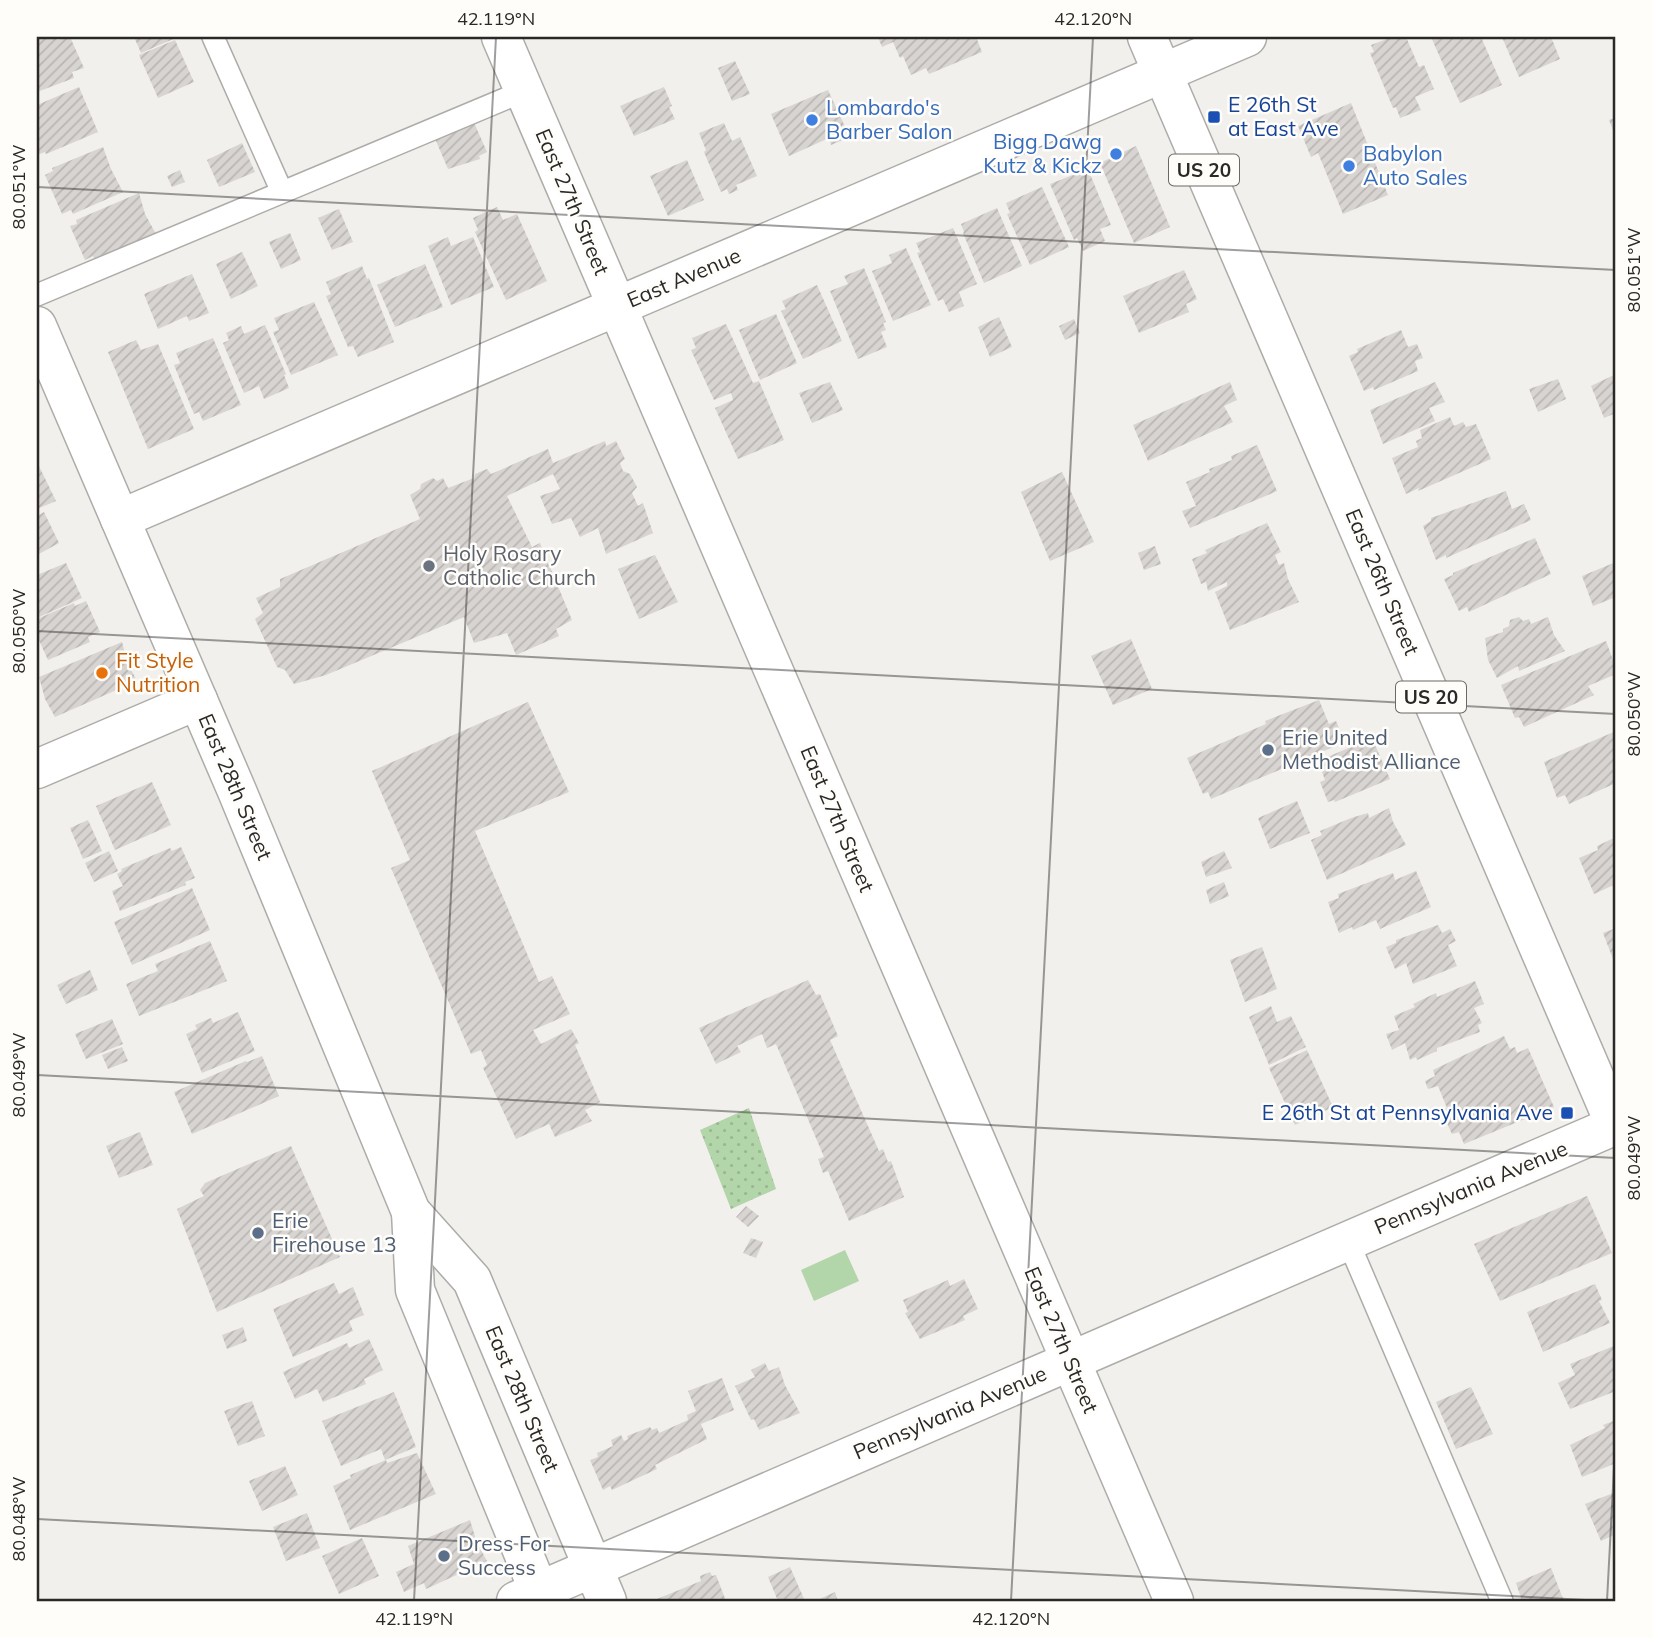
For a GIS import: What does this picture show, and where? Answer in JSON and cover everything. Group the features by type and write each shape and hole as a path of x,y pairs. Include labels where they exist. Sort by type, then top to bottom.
{"street":[{"name":"East 27th Street","path":"501,37 1174,1601"},
{"name":"East 26th Street","path":"1147,37 1616,1125"},
{"name":"East Avenue","path":"120,519 1247,37"},
{"name":"East 28th Street","path":"37,326 198,700 411,1212 472,1280 600,1584"},
{"path":"37,769 198,700"},
{"name":"Pennsylvania Avenue","path":"533,1598 600,1584 1070,1361 1616,1125"},
{"name":"East 28th Street","path":"411,1212 415,1290 533,1598"}],"lane":[{"path":"213,37 282,192"},
{"path":"37,295 524,91"},
{"path":"1348,1241 1502,1601"}],"green space":[{"path":"749,1108 776,1189 731,1209 700,1130"},
{"path":"845,1250 859,1281 814,1301 801,1270"}],"building":[{"path":"56,37 57,40 70,37 84,68 72,72 74,78 37,92 37,40"},
{"path":"134,37 178,37 141,53"},
{"path":"878,37 976,37 982,52 929,74 926,68 911,75 893,42 882,47"},
{"path":"1392,37 1406,37 1419,67 1424,65 1434,89 1415,97 1421,110 1400,118 1396,107 1393,108 1370,53 1374,52 1371,45"},
{"path":"1431,37 1481,37 1502,85 1460,103"},
{"path":"1502,37 1551,37 1560,59 1519,77"},
{"path":"175,40 194,82 158,98 139,55"},
{"path":"735,61 750,94 732,101 718,68"},
{"path":"79,87 98,132 46,154 37,155 37,105"},
{"path":"664,87 675,119 634,136 620,106"},
{"path":"828,90 847,131 843,134 845,139 831,145 829,138 789,156 771,114"},
{"path":"1351,103 1388,195 1343,214 1318,153 1311,157 1298,126"},
{"path":"1616,117 1616,138 1609,120"},
{"path":"472,118 487,152 479,156 480,159 448,169 433,134"},
{"path":"724,123 732,141 740,137 757,176 736,185 738,190 729,194 727,189 721,192 699,133"},
{"path":"242,143 255,172 219,187 207,160"},
{"path":"1136,146 1170,227 1134,243 1100,163"},
{"path":"103,147 123,192 73,214 71,210 62,214 45,175 53,171 52,168"},
{"path":"687,160 704,200 668,216 650,176"},
{"path":"1088,169 1111,225 1100,229 1105,241 1083,251 1077,238 1074,240 1050,184"},
{"path":"180,170 185,182 172,187 167,176"},
{"path":"1042,187 1069,247 1030,265 1007,214 1010,213 1006,203"},
{"path":"139,193 145,214 156,234 95,260 93,256 85,260 70,226 77,224 76,220"},
{"path":"497,207 503,220 517,214 547,281 506,300 475,232 478,230 473,218"},
{"path":"997,208 1022,266 984,283 961,224"},
{"path":"339,209 353,242 332,250 318,218"},
{"path":"953,228 977,284 959,292 964,306 949,312 943,299 938,301 917,253 920,252 916,243"},
{"path":"290,233 301,260 281,269 269,242"},
{"path":"448,237 451,246 473,237 494,287 451,305 428,246"},
{"path":"906,248 931,305 893,321 872,271 892,263 889,255"},
{"path":"242,252 258,286 231,299 216,264"},
{"path":"425,264 443,307 395,327 377,285"},
{"path":"362,266 394,342 358,357 353,346 348,347 326,296 331,294 326,282"},
{"path":"864,268 886,322 883,323 886,330 881,332 887,347 858,359 830,291 848,284 844,276"},
{"path":"1184,270 1197,299 1186,304 1189,312 1139,333 1123,296"},
{"path":"192,274 209,313 189,321 187,316 158,329 144,294"},
{"path":"817,285 842,341 803,359 781,311 786,309 782,301"},
{"path":"314,302 338,355 291,375 273,332 279,330 274,318"},
{"path":"776,314 797,363 760,380 739,330"},
{"path":"999,317 1012,347 990,357 978,327"},
{"path":"1074,319 1080,333 1065,340 1059,326"},
{"path":"726,324 753,383 759,381 784,440 738,459 715,408 733,400 731,393 714,400 691,350 696,348 692,338"},
{"path":"265,325 286,374 284,375 289,388 264,399 259,386 244,393 223,343 229,340 226,333 241,326 244,334"},
{"path":"1401,330 1408,347 1417,344 1423,358 1415,361 1418,371 1374,390 1373,387 1364,391 1349,356 1358,352 1357,349"},
{"path":"213,338 241,405 203,421 199,412 194,414 174,365 180,363 176,353"},
{"path":"136,340 141,350 158,344 194,429 148,449 108,352"},
{"path":"1616,374 1616,413 1604,418 1591,386"},
{"path":"1558,379 1566,399 1538,412 1529,389"},
{"path":"830,382 843,410 812,423 799,393"},
{"path":"1230,382 1237,400 1224,406 1233,422 1148,461 1133,425"},
{"path":"1435,382 1445,402 1429,408 1435,421 1383,444 1370,410"},
{"path":"1450,417 1454,426 1463,422 1466,427 1476,424 1491,459 1406,494 1392,458 1418,447 1416,441 1422,438 1420,430"},
{"name":"Holy Rosary Catholic Church","path":"605,441 606,446 616,441 625,459 620,463 623,471 630,474 637,487 632,493 638,506 643,503 653,533 606,554 598,528 580,537 571,518 552,524 540,496 560,489 553,474 507,496 532,547 540,543 572,620 556,629 559,636 516,655 507,633 474,643 464,617 326,675 294,684 285,670 277,667 255,619 263,613 256,598 280,587 280,579 420,519 410,495 420,489 421,484 433,478 437,481 443,478 448,488 474,478 475,474 487,469 491,474 548,449 553,463"},
{"path":"1257,445 1277,491 1190,528 1182,511 1196,506 1186,482 1232,460 1231,456"},
{"path":"37,462 56,501 37,509"},
{"path":"1062,472 1094,542 1050,561 1021,492"},
{"path":"1506,491 1512,509 1524,504 1531,520 1436,560 1423,526 1431,521 1431,518"},
{"path":"44,512 59,543 37,555 37,516"},
{"path":"1267,523 1281,552 1275,555 1279,565 1284,563 1299,602 1230,630 1215,592 1227,586 1227,582 1208,591 1206,582 1201,584 1192,559 1207,553 1205,550"},
{"path":"1535,538 1551,574 1469,612 1467,607 1459,611 1444,579"},
{"path":"1155,546 1161,564 1144,570 1138,553"},
{"path":"655,555 678,602 639,619 618,569"},
{"path":"1616,562 1616,597 1593,606 1582,576"},
{"path":"66,563 82,598 37,618 37,575"},
{"path":"86,601 100,632 88,637 90,642 48,660 37,636 37,619 74,603 75,606"},
{"path":"1519,617 1523,621 1529,619 1531,624 1548,617 1554,635 1565,651 1519,671 1518,666 1497,678 1488,660 1485,638 1503,632 1503,629 1509,626 1510,620"},
{"path":"1131,639 1152,689 1113,705 1091,656"},
{"path":"1606,641 1616,674 1588,686 1594,695 1524,727 1519,717 1515,718 1501,685"},
{"path":"122,642 128,664 137,681 55,717 45,699 39,677"},
{"path":"1319,700 1329,724 1336,721 1345,742 1211,799 1208,792 1203,794 1187,758 1266,724 1265,721"},
{"path":"528,702 569,792 475,831 539,982 552,976 570,1014 533,1030 541,1044 571,1029 579,1043 575,1045 600,1102 585,1110 592,1121 555,1137 549,1124 516,1139 483,1068 487,1065 481,1050 471,1054 391,868 410,860 372,771"},
{"path":"1616,731 1616,783 1569,804 1565,795 1557,798 1544,762"},
{"path":"1372,738 1390,779 1335,802 1328,802 1320,782 1325,780 1318,761"},
{"path":"152,782 171,825 115,850 96,806"},
{"path":"1297,801 1310,833 1270,849 1258,818"},
{"path":"1389,808 1393,822 1406,845 1327,880 1311,840 1322,835 1320,831 1351,818 1368,813 1369,818"},
{"path":"88,820 102,851 83,859 70,828"},
{"path":"1616,837 1616,884 1594,894 1579,858 1598,850 1597,846"},
{"path":"181,847 195,878 185,882 186,885 120,911 112,891 123,886 117,874 121,869 170,848 172,851"},
{"path":"109,851 118,871 94,882 85,863"},
{"path":"1224,851 1232,868 1206,877 1201,862"},
{"path":"1416,871 1431,907 1380,929 1376,920 1339,933 1328,902 1339,898 1338,894 1393,873 1395,880"},
{"path":"1224,882 1229,896 1210,904 1206,890"},
{"path":"192,888 210,930 132,965 114,922"},
{"path":"1438,925 1442,933 1450,929 1456,941 1448,945 1457,966 1413,984 1406,963 1395,969 1386,947 1396,943 1396,940"},
{"path":"1616,928 1616,967 1603,933"},
{"path":"210,941 227,981 139,1016 126,984 158,971 155,964"},
{"path":"1262,947 1277,989 1245,1002 1230,960"},
{"path":"90,970 98,990 66,1004 57,985"},
{"path":"808,980 816,995 820,994 838,1036 830,1040 879,1151 883,1149 888,1162 891,1161 904,1197 849,1221 828,1171 823,1173 818,1159 824,1157 776,1044 767,1048 762,1034 737,1046 741,1052 716,1064 699,1028"},
{"path":"1475,981 1484,1004 1474,1008 1482,1023 1478,1025 1480,1032 1437,1048 1437,1051 1417,1060 1416,1057 1410,1060 1405,1043 1392,1050 1386,1034 1399,1030 1394,1016 1415,1007 1413,1004 1436,993 1437,997"},
{"path":"1271,1006 1277,1022 1291,1016 1306,1047 1269,1065 1249,1017"},
{"path":"238,1012 255,1051 202,1073 186,1034 197,1029 195,1025 211,1018 213,1023"},
{"path":"112,1019 123,1044 86,1059 75,1034"},
{"path":"1504,1036 1510,1049 1515,1047 1517,1053 1528,1048 1554,1107 1464,1144 1459,1132 1452,1134 1441,1111 1447,1108 1438,1086 1428,1089 1425,1081 1435,1076 1433,1070"},
{"path":"122,1047 128,1061 108,1069 102,1055"},
{"path":"1307,1050 1333,1107 1295,1125 1269,1068"},
{"path":"262,1056 279,1096 192,1134 174,1092"},
{"path":"140,1132 153,1165 119,1178 106,1146"},
{"name":"Erie Firehouse 13","path":"291,1146 340,1257 217,1312 177,1209 204,1196 200,1190 205,1183"},
{"path":"1587,1196 1612,1253 1500,1301 1474,1244"},
{"path":"746,1206 759,1216 748,1227 736,1217"},
{"path":"751,1238 763,1242 756,1258 743,1253"},
{"path":"964,1279 978,1309 963,1316 965,1320 920,1339 905,1313 908,1312 903,1300 948,1280 950,1286"},
{"path":"334,1283 339,1294 353,1287 364,1315 349,1321 353,1331 293,1357 273,1309"},
{"path":"1595,1284 1602,1300 1599,1301 1610,1323 1543,1352 1527,1312"},
{"path":"243,1327 247,1341 227,1349 222,1335"},
{"path":"369,1339 383,1370 364,1379 366,1384 323,1402 317,1389 295,1399 283,1372 347,1343 349,1348"},
{"path":"1616,1345 1616,1391 1570,1409 1558,1383 1575,1375 1570,1364"},
{"path":"765,1363 769,1371 779,1367 800,1413 759,1430 754,1419 751,1420 735,1386 755,1377 751,1370"},
{"path":"722,1378 734,1410 701,1424 707,1439 655,1465 657,1469 612,1490 610,1486 603,1490 590,1460 598,1457 597,1453 613,1446 611,1440 621,1435 624,1441 628,1439 627,1436 650,1427 652,1430 657,1428 659,1433 688,1420 687,1415 696,1411 688,1391"},
{"path":"1471,1387 1493,1434 1456,1449 1436,1402"},
{"path":"394,1392 416,1447 385,1460 381,1449 341,1466 322,1421"},
{"path":"252,1401 265,1436 238,1446 224,1411"},
{"path":"1616,1420 1616,1463 1582,1477 1570,1445"},
{"path":"417,1453 436,1494 350,1530 333,1486 351,1478 350,1475 386,1460 387,1463"},
{"path":"285,1466 298,1495 262,1511 249,1481"},
{"path":"1616,1492 1616,1534 1601,1541 1585,1504"},
{"path":"307,1513 320,1548 286,1561 273,1527"},
{"path":"470,1520 477,1543 487,1561 426,1589 424,1583 404,1592 396,1572 414,1564 408,1546"},
{"path":"362,1538 379,1576 339,1594 322,1556"},
{"path":"790,1567 805,1601 778,1601 768,1577"},
{"path":"1551,1568 1564,1601 1522,1601 1516,1583"},
{"path":"710,1572 712,1576 716,1575 726,1601 652,1601 701,1581 700,1576"},
{"path":"835,1592 838,1601 815,1601"}],"place":[{"name":"E 26th St at East Ave","path":"1214,117"},
{"name":"Lombardo's Barber Salon","path":"812,120"},
{"name":"Bigg Dawg Kutz & Kickz","path":"1116,154"},
{"name":"Babylon Auto Sales","path":"1349,166"},
{"name":"Holy Rosary Catholic Church","path":"429,566"},
{"name":"Fit Style Nutrition","path":"102,673"},
{"name":"Erie United Methodist Alliance","path":"1268,750"},
{"name":"E 26th St at Pennsylvania Ave","path":"1567,1113"},
{"name":"Erie Firehouse 13","path":"258,1233"},
{"name":"Dress For Success","path":"444,1556"}]}
